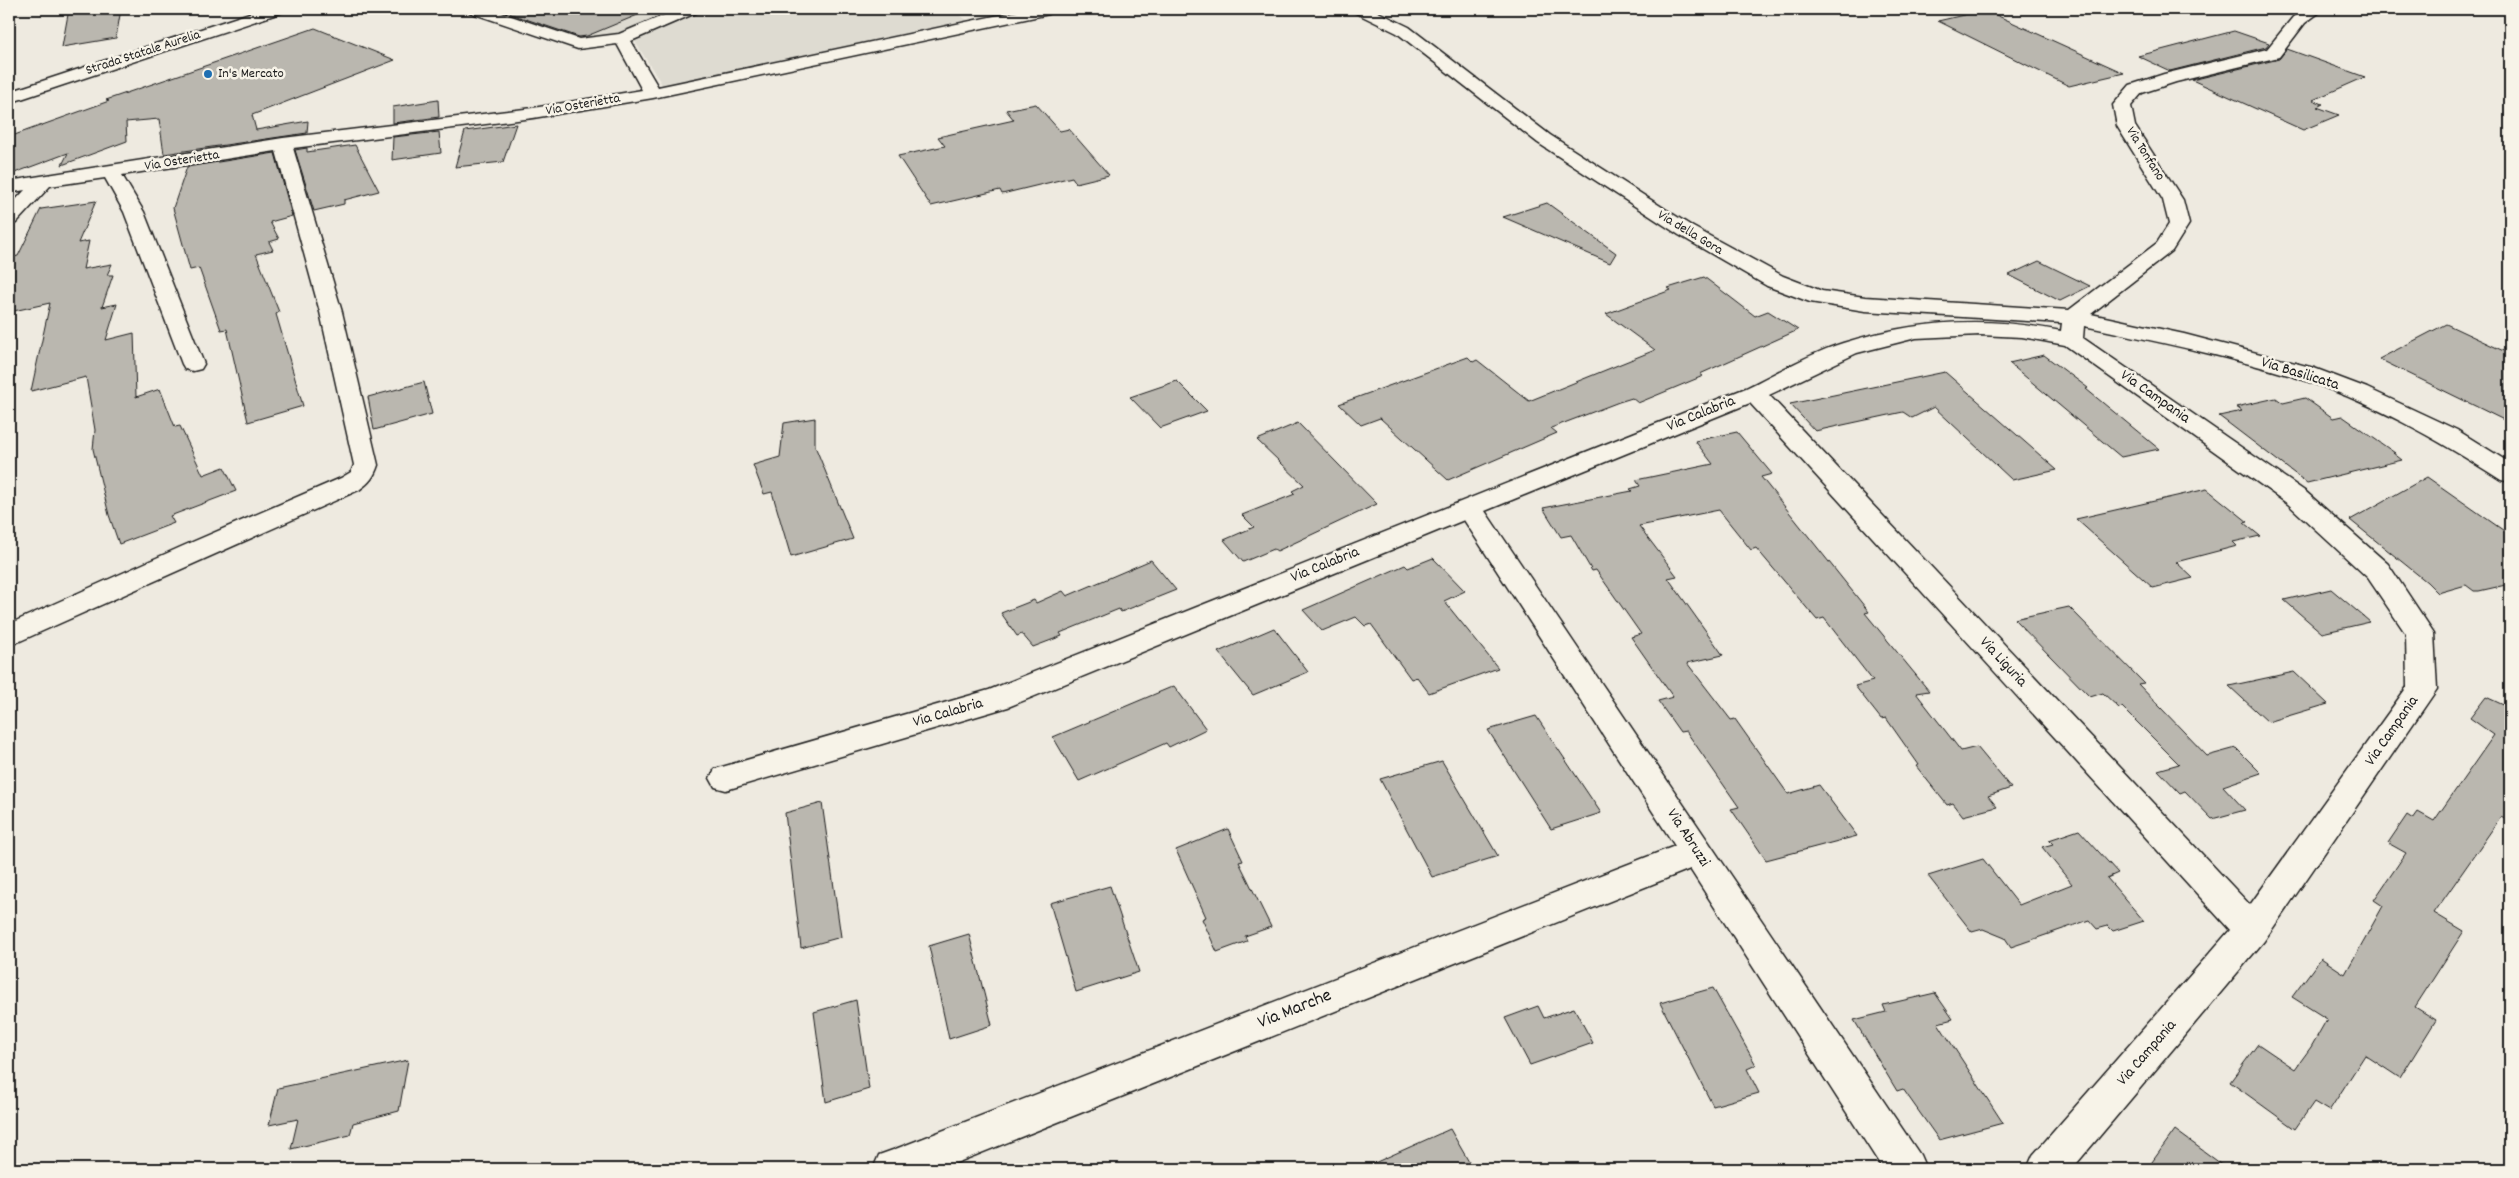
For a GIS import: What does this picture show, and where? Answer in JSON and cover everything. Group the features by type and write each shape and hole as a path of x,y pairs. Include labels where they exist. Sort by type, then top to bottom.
{"street":[{"name":"Strada Statale Aurelia","path":"9,98 277,9"},
{"path":"476,9 578,44 622,39 692,9"},
{"name":"Via Osterietta","path":"9,187 283,144 533,113 653,93 1049,9"},
{"name":"Via della Gora","path":"1360,9 1403,30 1544,139 1686,231 1775,282 1818,297 2073,328"},
{"name":"Via Tonfano","path":"2073,328 2165,247 2179,224 2174,200 2126,126 2122,105 2136,89 2170,78 2272,53 2299,20 2316,9"},
{"path":"622,39 653,93"},
{"path":"9,636 192,552 350,484 362,476 366,465 331,312 283,144"},
{"path":"111,172 134,212 193,364"},
{"path":"9,219 43,182"},
{"path":"1900,306 1916,331"},
{"name":"Via Calabria","path":"726,778 997,699 1754,393 1849,348 1916,331 1980,328 2022,330 2073,328"},
{"name":"Via Basilicata","path":"2073,328 2184,341 2306,373 2359,393 2422,422 2476,452 2510,474"},
{"name":"Via Campania","path":"2047,1169 2252,930 2422,689 2420,633 2378,571 2297,498 2073,328"},
{"name":"Via Liguria","path":"1754,393 2252,930"},
{"name":"Via Abruzzi","path":"1469,507 1906,1169"},
{"name":"Via Marche","path":"893,1169 1697,852"}],"shaded area":[{"path":"490,9 949,9 967,20 663,86 634,40 580,39"}],"building":[{"path":"69,9 121,9 116,38 62,47"},
{"path":"506,9 652,9 587,36 579,37 505,12"},
{"path":"1985,10 2124,73 2069,86 1938,21"},
{"path":"315,28 395,60 252,115 256,130 308,121 307,133 164,154 159,119 126,122 127,141 62,165 68,153 9,175 9,137 109,101 106,100"},
{"path":"2234,31 2269,43 2266,47 2170,71 2138,56"},
{"path":"2287,49 2365,77 2313,100 2323,104 2317,107 2339,115 2303,130 2192,80 2279,59"},
{"path":"438,100 439,117 393,123 393,107"},
{"path":"1036,104 1060,131 1069,129 1109,175 1076,183 1072,177 1002,194 1000,190 931,206 898,156 945,146 938,137 1014,120 1006,110"},
{"path":"516,124 503,162 455,167 465,131"},
{"path":"439,132 441,153 392,160 393,137"},
{"path":"355,145 379,191 344,200 344,204 314,211 295,150 307,148 307,152"},
{"path":"275,153 292,216 270,222 279,239 269,242 273,250 256,254 279,312 276,314 303,406 248,422 227,329 221,330 199,268 190,270 173,208 187,167"},
{"path":"96,201 78,243 89,241 83,269 112,264 107,275 113,275 102,307 117,304 106,340 134,333 136,397 160,389 175,427 180,426 203,475 224,467 236,491 170,516 174,523 119,544 109,515 93,449 95,430 86,377 31,391 50,303 9,312 9,258 18,256 41,209"},
{"path":"1547,203 1616,253 1610,263 1503,217"},
{"path":"2039,261 2090,286 2060,301 2009,275"},
{"path":"1704,277 1755,316 1768,311 1798,330 1700,374 1703,376 1638,403 1632,398 1551,428 1557,433 1448,480 1380,418 1361,425 1339,404 1468,357 1473,362 1477,360 1529,401 1655,350 1606,314 1671,290 1668,288"},
{"path":"2446,324 2510,354 2510,423 2379,359"},
{"path":"2044,355 2088,388 2086,389 2159,449 2121,457 2009,363"},
{"path":"1945,372 2057,470 2012,480 1934,407 1912,418 1903,412 1815,431 1790,404"},
{"path":"1177,381 1207,411 1160,428 1130,397"},
{"path":"424,382 432,414 374,430 368,397"},
{"path":"2276,398 2283,403 2305,398 2333,418 2342,416 2395,453 2393,453 2402,460 2307,483 2219,416 2242,411 2236,407"},
{"path":"815,418 815,446 853,539 791,557 772,492 764,494 753,465 780,457 784,423"},
{"path":"1298,423 1377,504 1277,551 1274,549 1243,562 1224,540 1254,527 1242,515 1295,494 1292,491 1304,485 1257,440"},
{"path":"1737,432 1772,474 1761,477 1869,612 1865,613 1929,691 1916,693 1961,751 1977,747 2011,788 1988,796 1997,807 1963,816 1953,803 1947,805 1916,766 1919,765 1886,718 1881,719 1855,686 1873,681 1824,618 1817,620 1756,548 1751,550 1719,510 1639,526 1677,576 1668,578 1723,655 1687,663 1731,720 1735,719 1788,794 1819,785 1857,836 1766,860 1731,809 1739,807 1686,731 1680,732 1658,701 1673,697 1631,637 1641,634 1596,570 1592,571 1571,535 1561,537 1543,508 1632,491 1630,489 1640,486 1636,480 1713,464 1695,441"},
{"path":"2427,477 2510,535 2510,584 2479,591 2474,591 2466,585 2438,593 2350,520"},
{"path":"2207,489 2248,522 2244,523 2260,536 2233,542 2237,546 2176,562 2193,578 2153,588 2076,519"},
{"path":"1433,558 1465,591 1444,601 1498,668 1429,693 1417,677 1411,679 1371,624 1365,626 1356,617 1322,631 1303,610 1405,565 1408,568"},
{"path":"1151,560 1176,590 1121,612 1119,609 1060,633 1062,636 1033,647 1022,634 1017,636 1001,613 1034,600 1036,603 1063,591 1067,596"},
{"path":"2331,589 2370,622 2322,633 2284,600"},
{"path":"2069,607 2144,683 2138,684 2207,756 2236,748 2261,773 2223,786 2245,810 2212,819 2185,791 2180,793 2158,770 2179,764 2122,707 2119,708 2103,693 2090,697 2014,619"},
{"path":"1274,628 1308,672 1253,695 1218,652"},
{"path":"2294,672 2328,704 2268,722 2229,686"},
{"path":"1174,686 1206,729 1169,747 1166,743 1079,781 1053,737"},
{"path":"2486,697 2510,708 2510,822 2501,817 2434,913 2464,931 2415,1007 2436,1020 2400,1078 2365,1055 2329,1111 2314,1102 2295,1129 2230,1082 2258,1044 2295,1069 2311,1047 2327,1019 2292,997 2321,958 2345,974 2383,906 2374,900 2406,853 2388,843 2407,815 2413,819 2418,812 2434,821 2494,735 2470,718"},
{"path":"1536,716 1601,813 1551,829 1488,730"},
{"path":"1442,761 1498,856 1432,877 1380,779"},
{"path":"822,803 841,937 801,948 785,813"},
{"path":"1228,829 1243,861 1239,862 1271,927 1245,936 1247,941 1217,952 1202,919 1206,917 1176,850"},
{"path":"2079,830 2118,873 2107,878 2144,921 2113,931 2108,926 2097,929 2089,920 2011,947 2005,938 1983,929 1972,932 1928,876 1983,859 2019,905 2072,884 2042,847 2053,844 2049,840"},
{"path":"1110,886 1139,972 1076,992 1050,903"},
{"path":"969,934 992,1025 949,1039 929,946"},
{"path":"1713,988 1756,1065 1747,1069 1759,1093 1713,1106 1660,1003"},
{"path":"1935,993 1953,1019 1938,1023 2003,1123 1939,1140 1903,1089 1897,1091 1854,1020 1886,1012 1883,1005"},
{"path":"856,1000 869,1089 826,1102 814,1012"},
{"path":"1538,1006 1544,1018 1574,1008 1593,1043 1530,1065 1505,1018"},
{"path":"408,1060 399,1111 353,1123 350,1135 291,1149 298,1119 269,1125 278,1088"},
{"path":"1450,1129 1473,1169 1361,1169"},
{"path":"2175,1130 2228,1169 2147,1169"}],"place":[{"name":"In's Mercato","path":"208,74"}]}
